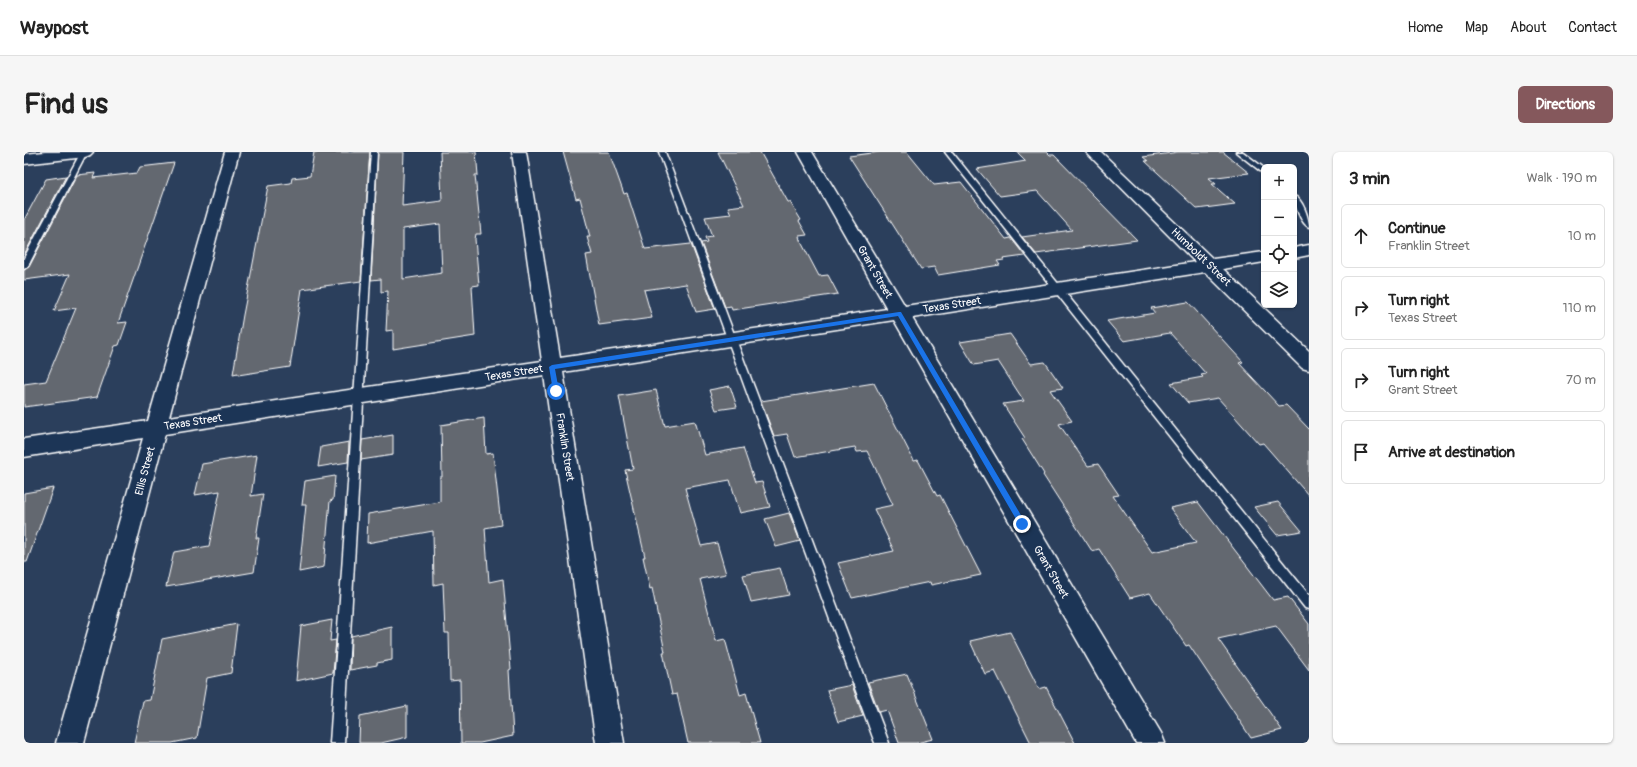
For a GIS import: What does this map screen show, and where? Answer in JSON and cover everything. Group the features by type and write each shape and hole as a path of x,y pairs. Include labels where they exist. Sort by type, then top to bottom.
{"main road":[{"path":"24,159 84,152"}],"street":[{"name":"Ellis Street","path":"70,743 232,152"},
{"name":"Franklin Street","path":"519,152 610,743"},
{"name":"Grant Street","path":"805,152 1151,743"},
{"name":"Humboldt Street","path":"1094,152 1309,363"},
{"path":"1297,252 1309,250"},
{"name":"Texas Street","path":"24,448 1261,258"}],"lane":[{"path":"24,266 84,152"},
{"path":"337,743 374,152"},
{"path":"662,152 882,743"},
{"path":"948,152 1309,604"},
{"path":"1239,152 1261,170"},
{"path":"1295,200 1309,225"}],"building":[{"path":"314,152 370,152 361,281 302,289 290,367 238,375 238,373 233,374 268,186 291,183 292,178 310,176"},
{"path":"378,152 404,152 402,206 442,201 440,152 476,152 478,175 475,175 481,234 476,234 475,239 479,285 472,286 475,336 393,349 393,330 386,331 388,291 381,292 381,279 371,280","holes":["440,224 442,273 403,279 403,229"]},
{"path":"563,152 609,152 624,194 627,193 645,249 691,244 715,309 696,312 686,284 644,290 652,318 599,325 586,255 592,254 587,237 590,237 580,198 576,199"},
{"path":"718,152 760,152 788,202 790,202 801,220 799,221 807,235 799,236 800,240 819,276 828,275 838,294 732,310 731,306 725,307 701,243 707,242 705,237 712,236 705,217 731,214 728,207 744,205"},
{"path":"880,152 907,152 934,185 961,182 1006,239 1011,238 1025,256 997,261 1000,265 938,275 934,267 921,269 849,156"},
{"path":"1017,152 1047,152 1050,155 1054,155 1137,240 1036,254 1022,237 1072,230 1037,191 1000,196 977,169 1026,161"},
{"path":"1178,152 1223,152 1249,173 1209,178 1216,184 1212,184 1235,204 1197,209 1145,161 1148,161 1143,157"},
{"path":"174,163 118,323 127,322 119,345 115,346 97,397 24,407 24,384 46,381 76,308 54,311 70,274 24,280 24,270 29,267 77,175 95,173 93,178 137,173 140,167"},
{"path":"66,176 24,255 24,220 46,179"},
{"path":"1188,302 1243,362 1239,363 1279,406 1286,405 1309,429 1309,496 1263,443 1259,444 1218,398 1188,403 1171,383 1203,377 1201,375 1206,374 1170,333 1124,341 1107,321 1155,313 1151,308"},
{"path":"1010,334 1031,364 1045,362 1063,388 1050,390 1072,421 1059,424 1088,466 1098,464 1119,495 1113,496 1152,552 1196,543 1170,508 1198,502 1273,600 1288,597 1309,624 1309,670 1276,626 1218,639 1282,730 1251,738 1189,645 1186,646 1150,593 1130,598 1099,549 1092,551 1043,475 1044,474 1022,439 1025,438 1003,404 1024,401 998,361 974,365 960,342"},
{"path":"874,383 914,461 918,460 937,496 940,495 981,575 931,585 930,582 852,598 838,563 894,551 874,509 893,505 867,451 857,452 855,447 795,457 787,434 774,436 761,401"},
{"path":"730,386 737,407 716,410 709,390"},
{"path":"656,390 665,426 695,421 705,455 743,448 755,483 762,482 770,507 740,513 730,480 685,488 701,546 717,543 726,574 700,579 716,641 725,639 740,695 746,693 760,743 688,743 677,694 672,695 652,588 650,589 643,557 645,557 625,470 633,469 619,396"},
{"path":"484,418 486,454 493,453 501,525 485,528 489,582 503,579 511,669 509,670 513,736 480,743 461,743 460,680 450,681 449,633 445,633 443,583 434,585 433,531 367,543 368,514 440,502 440,477 442,477 441,425"},
{"path":"393,435 393,455 361,460 362,440"},
{"path":"349,442 348,462 318,467 321,447"},
{"path":"257,455 251,496 263,494 256,538 259,538 254,572 166,587 174,552 209,546 220,491 195,495 202,464"},
{"path":"335,476 333,500 330,501 324,567 299,572 306,505 302,505 305,481"},
{"path":"53,488 27,562 24,562 24,493"},
{"path":"1278,502 1302,531 1277,535 1254,507"},
{"path":"789,513 800,541 776,547 765,519"},
{"path":"780,568 789,595 751,602 743,575"},
{"path":"332,620 330,641 336,640 333,673 296,681 301,626"},
{"path":"237,624 231,673 207,678 197,738 172,743 134,743 143,701 150,700 162,639"},
{"path":"392,627 392,660 377,663 377,665 350,670 351,636"},
{"path":"1010,632 1039,689 1046,687 1075,743 1031,743 995,671 985,674 970,641"},
{"path":"907,674 933,739 916,743 899,743 887,710 879,712 868,682"},
{"path":"852,685 863,716 838,722 827,690"},
{"path":"407,706 407,737 381,743 359,743 360,716"}],"route":[{"path":"556,391 552,367 899,314 1022,524"}]}
